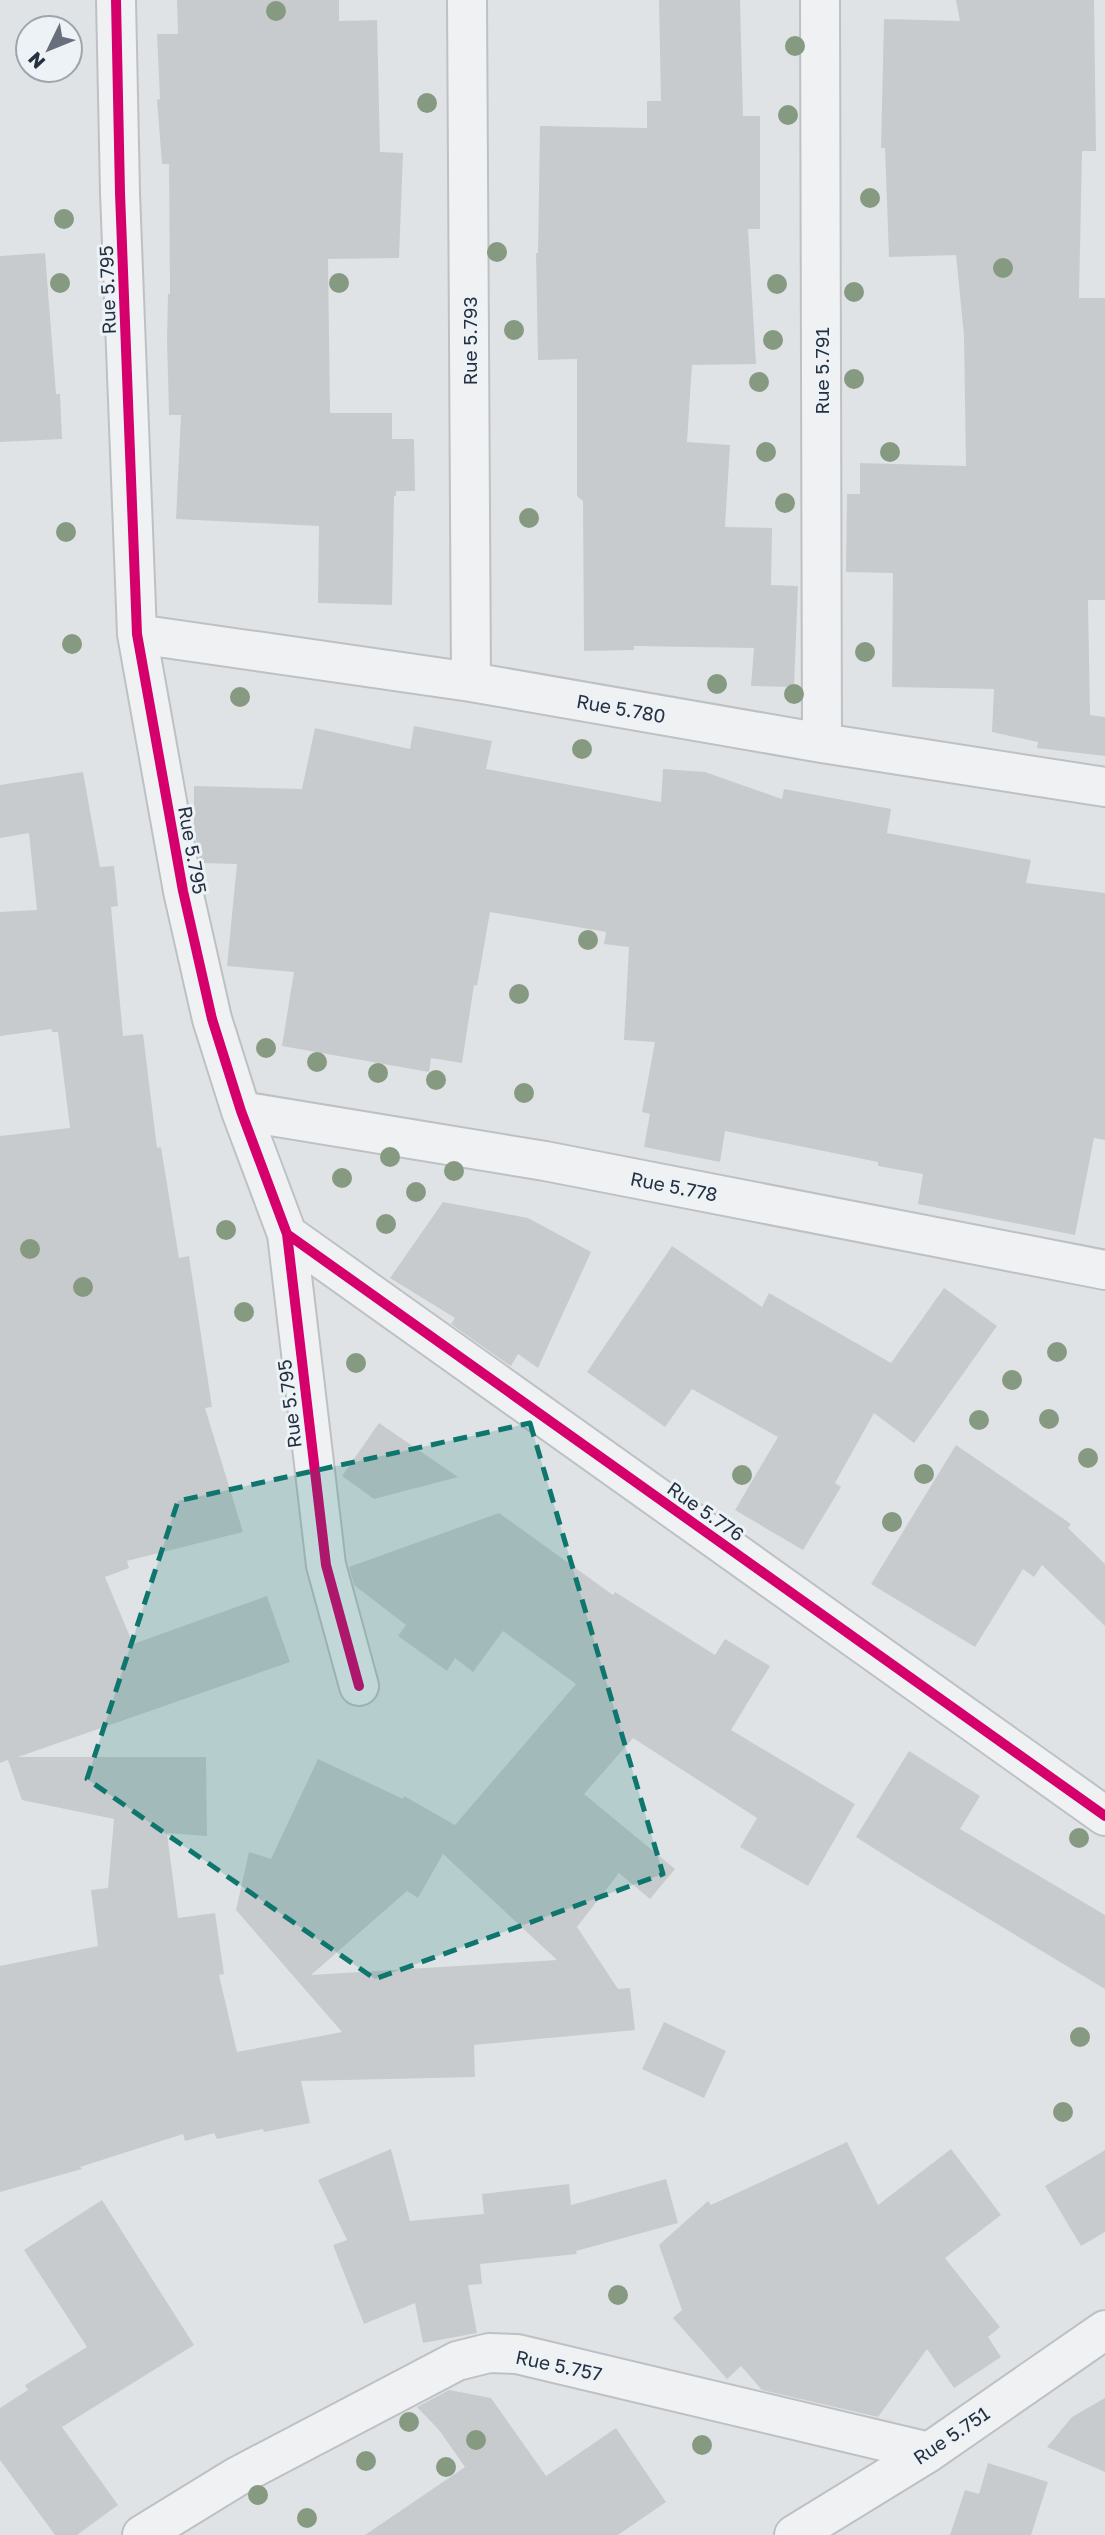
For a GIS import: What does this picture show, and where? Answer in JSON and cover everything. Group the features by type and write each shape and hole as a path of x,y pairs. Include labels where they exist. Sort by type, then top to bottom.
{"street":[{"name":"Rue 5.795","path":"116,0 120,193 137,634 183,891 212,1019 241,1111 287,1234 326,1564 359,1686"},
{"name":"Rue 5.793","path":"467,0 471,682"},
{"name":"Rue 5.791","path":"820,0 822,743"},
{"name":"Rue 5.780","path":"137,634 471,682 822,743 1105,788"},
{"name":"Rue 5.778","path":"241,1111 545,1161 1105,1270"},
{"name":"Rue 5.776","path":"287,1234 1099,1802"},
{"name":"Rue 5.751","path":"794,2535 929,2452 1105,2330"},
{"name":"Rue 5.757","path":"142,2535 238,2476 457,2361 489,2353 517,2354 929,2452"}],"highlighted area":[{"path":"530,1423 663,1874 375,1979 87,1779 178,1501"}],"building":[{"path":"177,0 339,0 339,21 377,20 380,152 403,153 399,258 328,259 330,413 392,413 392,439 414,439 415,491 396,491 394,496 392,605 318,603 319,526 176,519 181,415 169,415 169,164 162,164 157,100 160,99 157,34 178,34"},
{"path":"659,0 740,0 743,116 760,116 760,229 748,229 756,364 692,365 687,442 730,445 725,527 772,528 771,585 798,586 794,687 751,686 754,648 634,646 634,650 584,651 583,501 577,496 577,359 538,360 536,253 540,126 647,128 647,101 661,101"},
{"path":"956,0 1094,0 1096,151 1082,151 1079,298 1105,298 1105,600 1088,600 1090,715 1105,717 1105,756 1037,748 1038,742 992,732 994,689 892,687 893,573 846,572 847,494 860,494 860,463 966,466 964,336 956,255 889,257 885,148 881,148 884,19 960,21"},
{"path":"45,253 56,394 60,394 62,439 0,442 0,256"},
{"path":"414,726 492,741 486,769 661,802 663,769 705,772 782,799 784,789 891,809 887,833 1031,860 1026,883 1105,893 1105,1140 1094,1138 1075,1235 918,1204 923,1174 878,1166 878,1162 725,1131 720,1162 644,1147 650,1114 642,1112 655,1042 624,1040 629,947 604,944 606,932 490,912 477,986 474,985 462,1063 431,1058 429,1072 282,1046 294,972 227,966 237,864 200,863 194,826 194,786 302,789 315,728 410,749"},
{"path":"83,772 100,867 114,866 118,906 111,907 123,1036 143,1034 157,1148 161,1147 179,1258 189,1256 212,1407 205,1408 243,1532 127,1561 129,1568 105,1577 133,1644 267,1596 290,1662 18,1757 206,1757 207,1836 167,1833 178,1918 215,1913 224,1974 219,1975 237,2052 342,2032 236,1910 249,1852 271,1859 318,1759 403,1799 404,1796 455,1825 576,1684 503,1631 473,1672 455,1658 447,1671 398,1636 406,1625 354,1585 349,1567 499,1513 613,1595 615,1592 715,1655 725,1639 770,1666 731,1730 855,1804 808,1886 740,1847 757,1818 633,1738 584,1794 675,1869 650,1899 619,1873 577,1927 618,1989 630,1988 635,2030 474,2045 475,2077 301,2081 310,2123 217,2139 214,2133 185,2141 183,2134 80,2167 82,2169 0,2192 0,1966 98,1946 91,1890 108,1888 114,1819 22,1800 8,1760 0,1763 0,1136 70,1128 58,1032 52,1032 52,1029 0,1036 0,912 37,910 29,833 0,838 0,785","holes":["443,1854 557,1960 311,1975 407,1891 418,1898"]},
{"path":"443,1202 528,1218 591,1252 538,1368 518,1354 511,1366 506,1363 451,1324 455,1318 390,1278"},
{"path":"672,1246 762,1307 769,1293 891,1363 944,1288 997,1326 914,1443 874,1413 835,1483 841,1487 803,1550 735,1510 778,1437 692,1389 665,1427 587,1372"},
{"path":"379,1423 458,1477 374,1499 342,1476"},
{"path":"956,1445 1071,1524 1068,1528 1105,1564 1105,1626 1042,1565 1034,1577 1023,1569 975,1647 871,1584"},
{"path":"909,1751 980,1796 960,1829 1105,1915 1105,1989 856,1837"},
{"path":"664,2022 726,2051 704,2098 642,2069"},
{"path":"847,2142 878,2205 951,2149 1001,2215 945,2258 1000,2327 988,2337 1001,2357 954,2388 927,2349 878,2417 762,2390 741,2366 727,2379 673,2318 682,2310 659,2245 708,2201 711,2205"},
{"path":"391,2149 410,2221 484,2214 482,2194 569,2184 571,2205 666,2179 678,2223 576,2251 577,2254 480,2264 482,2284 468,2285 477,2333 423,2343 415,2303 364,2324 333,2245 347,2240 318,2180"},
{"path":"1105,2150 1105,2232 1081,2246 1045,2186"},
{"path":"102,2200 194,2345 62,2427 118,2505 77,2535 55,2535 0,2460 0,2408 28,2390 25,2385 87,2347 24,2250"},
{"path":"449,2390 491,2398 546,2476 616,2428 666,2502 618,2535 365,2535 465,2467 439,2430 417,2407"},
{"path":"1105,2398 1105,2472 1047,2447 1072,2417"},
{"path":"988,2463 1048,2482 1031,2535 950,2535 965,2490 979,2494"}],"cycle path":[{"path":"116,0 120,193 137,634 183,891 212,1019 241,1111 287,1234 326,1565 359,1686"},
{"path":"287,1234 1105,1816"}]}
